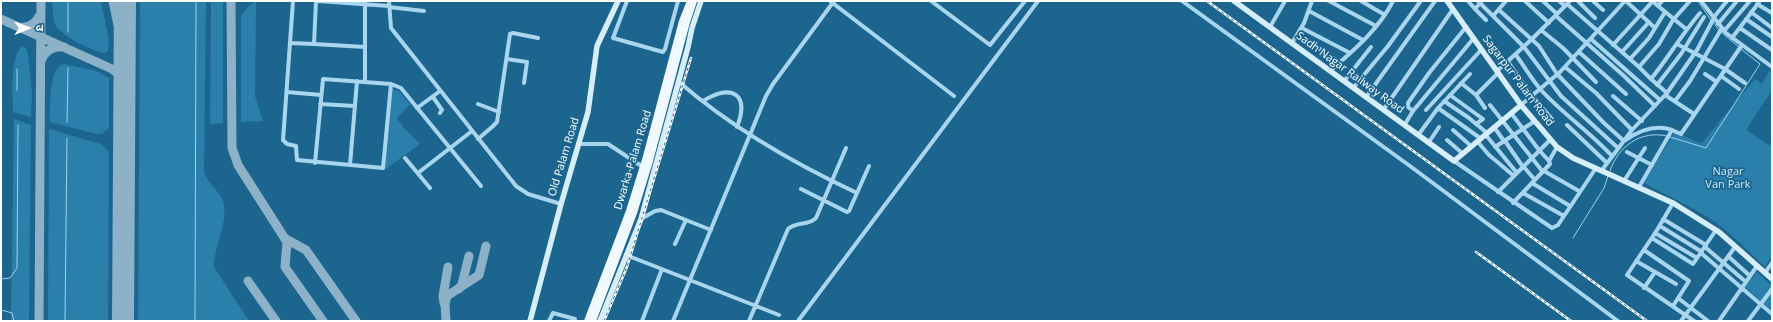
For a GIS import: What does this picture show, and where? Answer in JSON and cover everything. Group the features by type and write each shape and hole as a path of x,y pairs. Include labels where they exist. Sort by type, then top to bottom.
{"main road":[{"name":"Dwarka-Palam Road","path":"587,321 619,239 643,167 682,21 690,1"},
{"name":"Dwarka-Palam Road","path":"593,321 634,213 650,161 694,1"}],"street":[{"path":"293,1 283,140 287,144 296,146 297,158 299,161 378,168 383,167 391,84"},
{"path":"314,44 317,1 365,3 424,11"},
{"path":"389,1 391,28 478,139 521,190 561,204"},
{"name":"Old Palam Road","path":"530,321 561,204 588,112 597,46 618,1"},
{"path":"627,1 612,38 664,52 678,1"},
{"path":"600,321 641,219 692,28 701,1"},
{"path":"931,1 990,45 1025,1"},
{"path":"798,321 1038,1"},
{"path":"1182,1 1410,166 1618,321"},
{"name":"Sadh Nagar Railway Road","path":"1234,1 1345,80 1454,161"},
{"path":"1270,27 1286,1"},
{"path":"1292,43 1302,28 1312,1"},
{"path":"1329,1 1376,26"},
{"path":"1331,70 1376,26 1385,15 1393,1"},
{"path":"1367,96 1435,1"},
{"name":"Sagarpur Palam Road","path":"1447,1 1521,105 1557,148 1573,158 1673,203 1716,230 1772,279"},
{"path":"1468,1 1486,20"},
{"path":"1493,16 1506,1"},
{"path":"1525,1 1549,22"},
{"path":"1543,1 1556,15 1655,106"},
{"path":"1559,1 1568,3 1666,94 1694,114"},
{"path":"1578,1 1595,18"},
{"path":"1593,1 1603,10"},
{"path":"1596,168 1558,225 1552,228 1454,161 1549,82 1565,67 1626,1 1656,28"},
{"path":"1613,45 1652,1 1673,20 1686,29"},
{"path":"1658,6 1662,1"},
{"path":"1638,67 1659,44 1673,20 1690,1"},
{"path":"1707,1 1702,3 1722,30 1741,47 1772,68"},
{"path":"1604,171 1607,163 1632,130 1666,94 1695,52 1713,19 1727,1"},
{"path":"1718,24 1737,1"},
{"path":"1674,101 1722,30 1750,1"},
{"path":"673,321 773,84 832,2 954,96"},
{"path":"1363,2 1385,15"},
{"path":"1354,87 1388,46 1420,2"},
{"path":"1475,9 1480,2 1524,47 1561,96 1618,148"},
{"path":"365,3 365,82"},
{"path":"1476,95 1497,72 1568,3"},
{"path":"1732,38 1759,3 1772,13"},
{"path":"1384,109 1453,9"},
{"path":"1499,10 1539,46 1557,74 1604,123 1624,141"},
{"path":"1309,11 1363,40"},
{"path":"1630,59 1649,38 1665,12"},
{"path":"1751,12 1772,28"},
{"path":"1651,79 1677,44 1686,29 1700,13"},
{"path":"1658,85 1704,17"},
{"path":"1746,19 1772,37"},
{"path":"1622,52 1649,22"},
{"path":"1413,111 1408,107 1408,103 1429,73 1466,27"},
{"path":"1302,28 1350,53"},
{"path":"1740,28 1772,50"},
{"path":"1541,30 1596,82"},
{"path":"478,139 495,124 499,112 511,33 538,38"},
{"path":"1298,34 1340,62"},
{"path":"1405,124 1413,111 1474,39"},
{"path":"1591,39 1660,100"},
{"path":"290,43 365,47"},
{"path":"1677,44 1726,69 1745,83"},
{"path":"1345,80 1371,47"},
{"path":"1670,134 1682,134 1694,114 1741,47"},
{"path":"1426,110 1481,50"},
{"path":"1579,52 1626,94"},
{"path":"1516,55 1540,89 1561,110 1596,139 1612,156"},
{"path":"507,59 526,62 524,84"},
{"path":"1508,62 1532,96 1552,119"},
{"path":"1565,67 1596,93 1632,130"},
{"path":"1419,134 1438,108 1470,74"},
{"path":"1705,74 1717,82"},
{"path":"1721,76 1739,89"},
{"path":"315,163 323,79 391,84 401,88 482,186"},
{"path":"350,165 357,81"},
{"path":"678,82 750,136 832,182 857,193"},
{"path":"1461,83 1476,95 1485,108"},
{"path":"417,108 440,91"},
{"path":"287,92 321,95"},
{"path":"703,101 721,92 730,92 735,94 739,99 742,111 737,127"},
{"path":"1450,95 1483,119 1476,124"},
{"path":"1613,96 1642,121"},
{"path":"433,97 442,110 440,113"},
{"path":"425,102 428,107"},
{"path":"1444,102 1476,124 1486,134 1515,174"},
{"path":"320,104 355,106"},
{"path":"478,104 499,112"},
{"path":"1490,105 1543,172 1579,192"},
{"path":"1438,108 1478,140 1489,155 1515,174"},
{"path":"1511,113 1549,161"},
{"path":"1495,147 1534,121"},
{"path":"1567,125 1607,163"},
{"path":"1429,142 1439,127"},
{"path":"1494,127 1534,182 1570,206"},
{"path":"1624,141 1636,133 1650,129 1666,128 1670,134"},
{"path":"1453,130 1471,146"},
{"path":"418,174 472,131"},
{"path":"1639,187 1670,134"},
{"path":"1448,140 1462,153"},
{"path":"1498,192 1550,140"},
{"path":"579,144 608,144 643,167"},
{"path":"749,321 788,229 796,224 814,221 825,200 846,148"},
{"path":"1514,203 1550,164 1549,161 1557,148"},
{"path":"1624,180 1645,148"},
{"path":"1627,152 1652,165"},
{"path":"404,158 430,188"},
{"path":"801,189 847,212 869,166"},
{"path":"1523,193 1564,216"},
{"path":"1673,203 1656,233 1626,275 1694,321"},
{"path":"641,219 659,210 711,230"},
{"path":"1664,219 1705,246 1746,282"},
{"path":"675,244 686,220"},
{"path":"1660,226 1701,252 1718,269 1742,287 1772,314"},
{"path":"1652,238 1692,264 1716,230"},
{"path":"1656,233 1697,258"},
{"path":"1681,321 1735,247"},
{"path":"1644,250 1689,281 1673,306"},
{"path":"626,255 779,315"},
{"path":"1728,256 1750,276"},
{"path":"1636,261 1676,284"},
{"path":"1765,274 1772,263"},
{"path":"1719,321 1757,266"},
{"path":"642,321 662,269"},
{"path":"1644,288 1655,272"},
{"path":"1748,321 1772,289"},
{"path":"1678,298 1708,321"},
{"path":"549,321 553,313 575,319"}],"green space":[{"path":"52,1 101,1 109,40 108,51 105,53 86,47 71,39 59,30 54,20"},
{"path":"140,1 206,1 204,170 205,175 223,200 224,205 224,221 216,252 214,267 249,321 138,321"},
{"path":"211,1 223,1 223,123 210,124"},
{"path":"256,1 255,96 263,121 241,122 241,16 249,6"},
{"path":"22,46 26,48 28,54 32,94 31,117 13,112 13,68 18,52"},
{"path":"64,64 96,71 109,78 109,128 102,134 96,134 50,122 53,79 58,67"},
{"name":"Nagar Van Park","path":"1769,71 1772,73 1772,90 1746,130 1772,147 1772,256 1765,267 1735,238 1715,222 1643,182 1675,132 1701,144 1755,79 1762,84"},
{"path":"392,89 399,91 410,104 397,118 403,127 420,144 383,171"},
{"path":"14,119 31,125 29,321 11,321 11,313 9,311 11,310"},
{"path":"49,129 101,144 109,152 108,321 48,321"},
{"path":"1757,272 1772,286 1772,311 1745,287"}],"waterway":[{"path":"68,1 68,32"},
{"path":"195,321 196,1"},
{"path":"1698,1 1711,20"},
{"path":"1714,23 1719,30"},
{"path":"1721,32 1739,47"},
{"path":"1670,137 1706,148 1760,64 1741,49"},
{"path":"67,122 68,68"},
{"path":"17,69 17,90"},
{"path":"1,279 10,278 17,268 18,125"},
{"path":"1610,171 1619,154 1632,142 1648,135 1667,136"},
{"path":"65,321 67,138"},
{"path":"1573,238 1604,188 1608,176"},
{"path":"1,310 12,313 14,321"}],"taxiway":[{"path":"39,321 41,1"},
{"path":"113,1 122,44 124,76"},
{"path":"231,1 232,148 238,165 287,242 285,267 323,321"},
{"path":"19,27 29,26 41,13"},
{"path":"1,19 112,69 119,74 124,84"},
{"path":"41,61 47,51 56,47 64,47"},
{"path":"286,239 306,250 356,321"},
{"path":"446,321 445,304 447,296 479,275 486,246"},
{"path":"459,289 462,284 469,256"},
{"path":"444,303 443,296 448,267"},
{"path":"248,281 276,321"}],"runway":[{"path":"123,321 125,1"}],"railway":[{"path":"1207,1 1647,321"},
{"path":"604,321 627,267 691,58"},
{"path":"1476,252 1571,321"}]}
